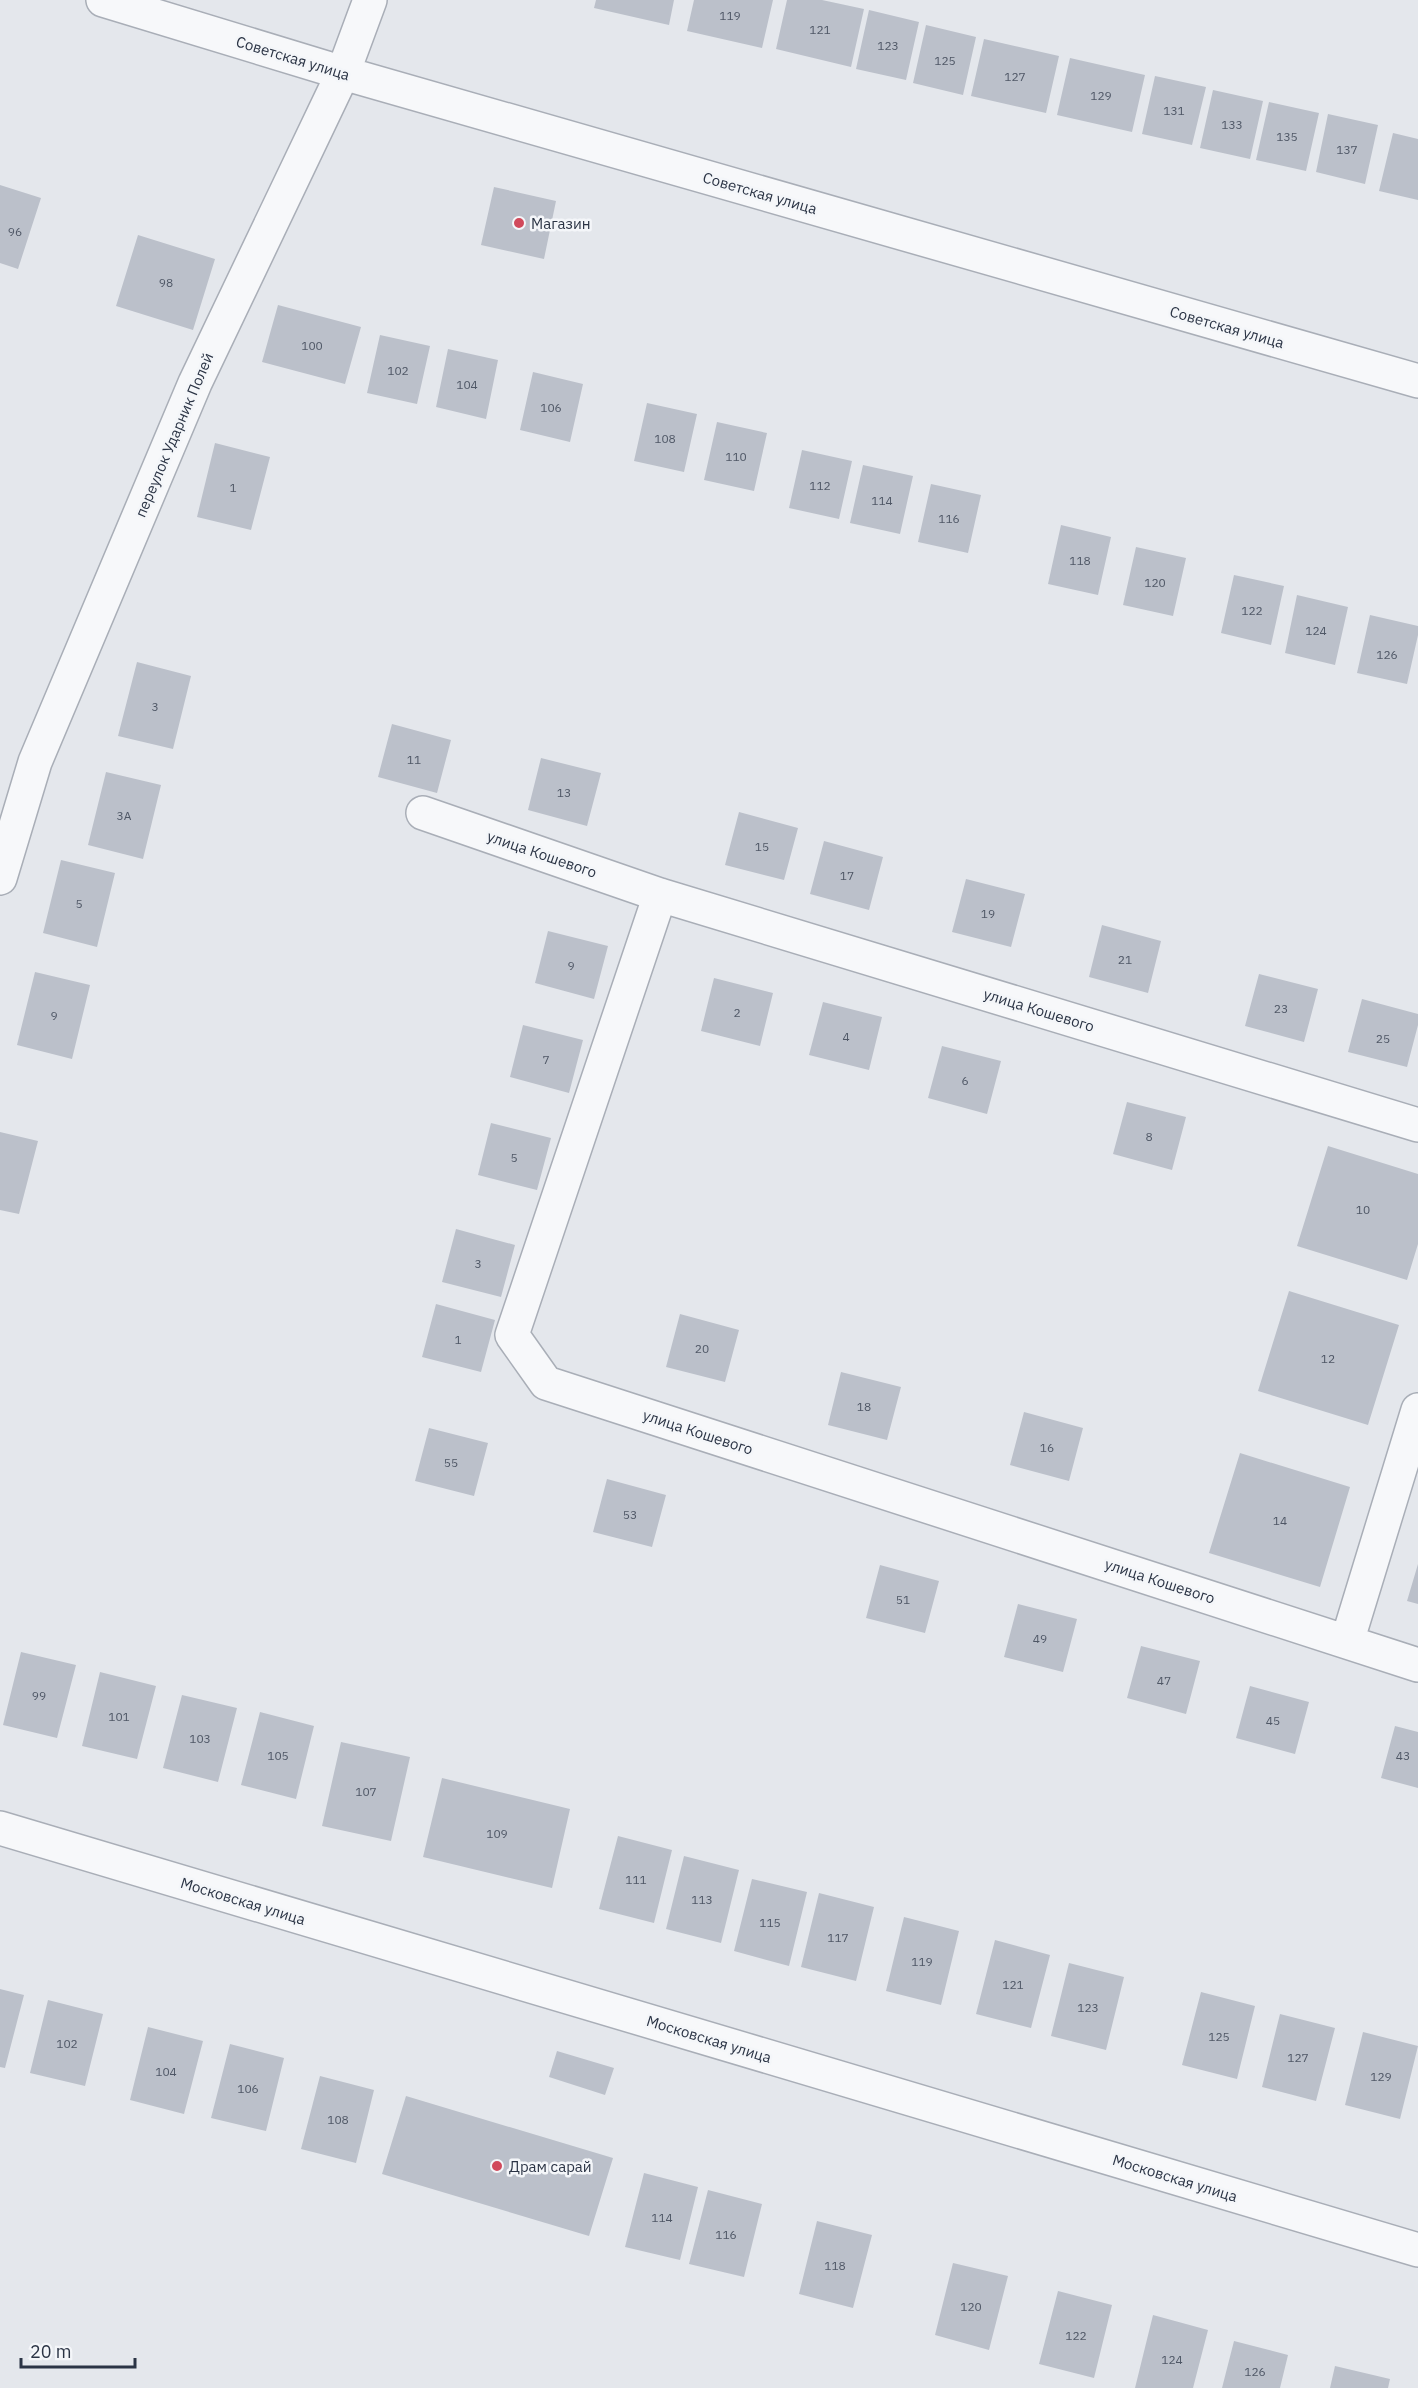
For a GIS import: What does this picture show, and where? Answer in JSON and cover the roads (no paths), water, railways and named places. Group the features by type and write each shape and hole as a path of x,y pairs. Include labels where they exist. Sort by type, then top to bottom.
{"street":[{"name":"Советская улица","path":"103,0 343,73 1418,381"},
{"name":"переулок Ударник Полей","path":"0,878 35,762 186,405 343,73 370,0"},
{"name":"улица Кошевого","path":"423,813 660,895 1418,1125"},
{"name":"улица Кошевого","path":"660,895 512,1335 546,1383 1418,1665"},
{"path":"1347,1642 1418,1410"},
{"name":"Московская улица","path":"0,1828 1418,2250"}],"place":[{"name":"Магазин","path":"519,223"},
{"name":"Драм сарай","path":"497,2166"}]}
